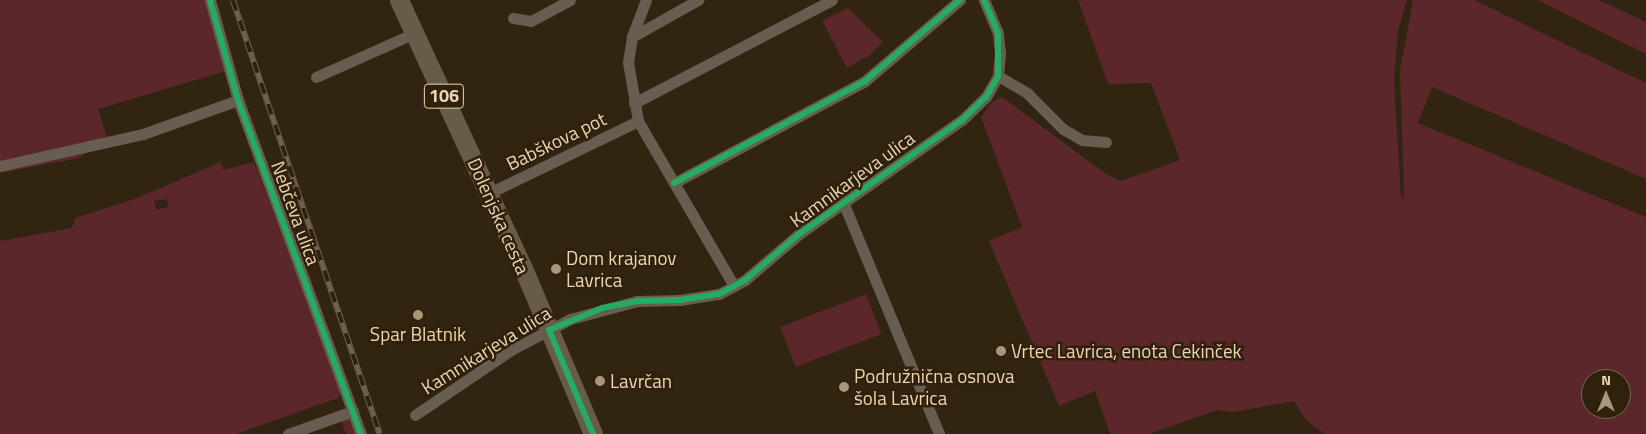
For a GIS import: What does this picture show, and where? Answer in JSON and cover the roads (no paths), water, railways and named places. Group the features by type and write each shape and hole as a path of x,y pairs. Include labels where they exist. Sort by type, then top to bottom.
{"main road":[{"name":"Dolenjska cesta","path":"399,0 489,193 593,434"}],"street":[{"name":"Nebčeva ulica","path":"210,0 238,100 361,434"},
{"path":"513,18 531,21 570,0"},
{"path":"646,0 632,37 628,62 638,121 734,286"},
{"path":"632,37 698,0"},
{"path":"634,103 832,0"},
{"path":"674,183 865,81 960,0"},
{"path":"984,0 998,33 998,76 1026,93 1070,133 1082,140 1106,142"},
{"path":"316,77 415,33"},
{"name":"Kamnikarjeva ulica","path":"414,414 511,350 549,330 602,308 645,300 701,297 719,294 745,280 843,202 962,120 986,97 998,76"},
{"path":"0,166 143,134 238,100"},
{"name":"Babškova pot","path":"489,193 638,121"},
{"name":"Kamnikarjeva ulica","path":"843,202 939,434"},
{"path":"288,434 353,411"}],"railway":[{"path":"233,0 380,434"}],"place":[{"name":"Dom krajanov Lavrica","path":"556,269"},
{"name":"Spar Blatnik","path":"418,315"},
{"name":"Vrtec Lavrica, enota Cekinček","path":"1001,351"},
{"name":"Lavrčan","path":"600,381"},
{"name":"Podružnična osnova šola Lavrica","path":"844,387"}]}
